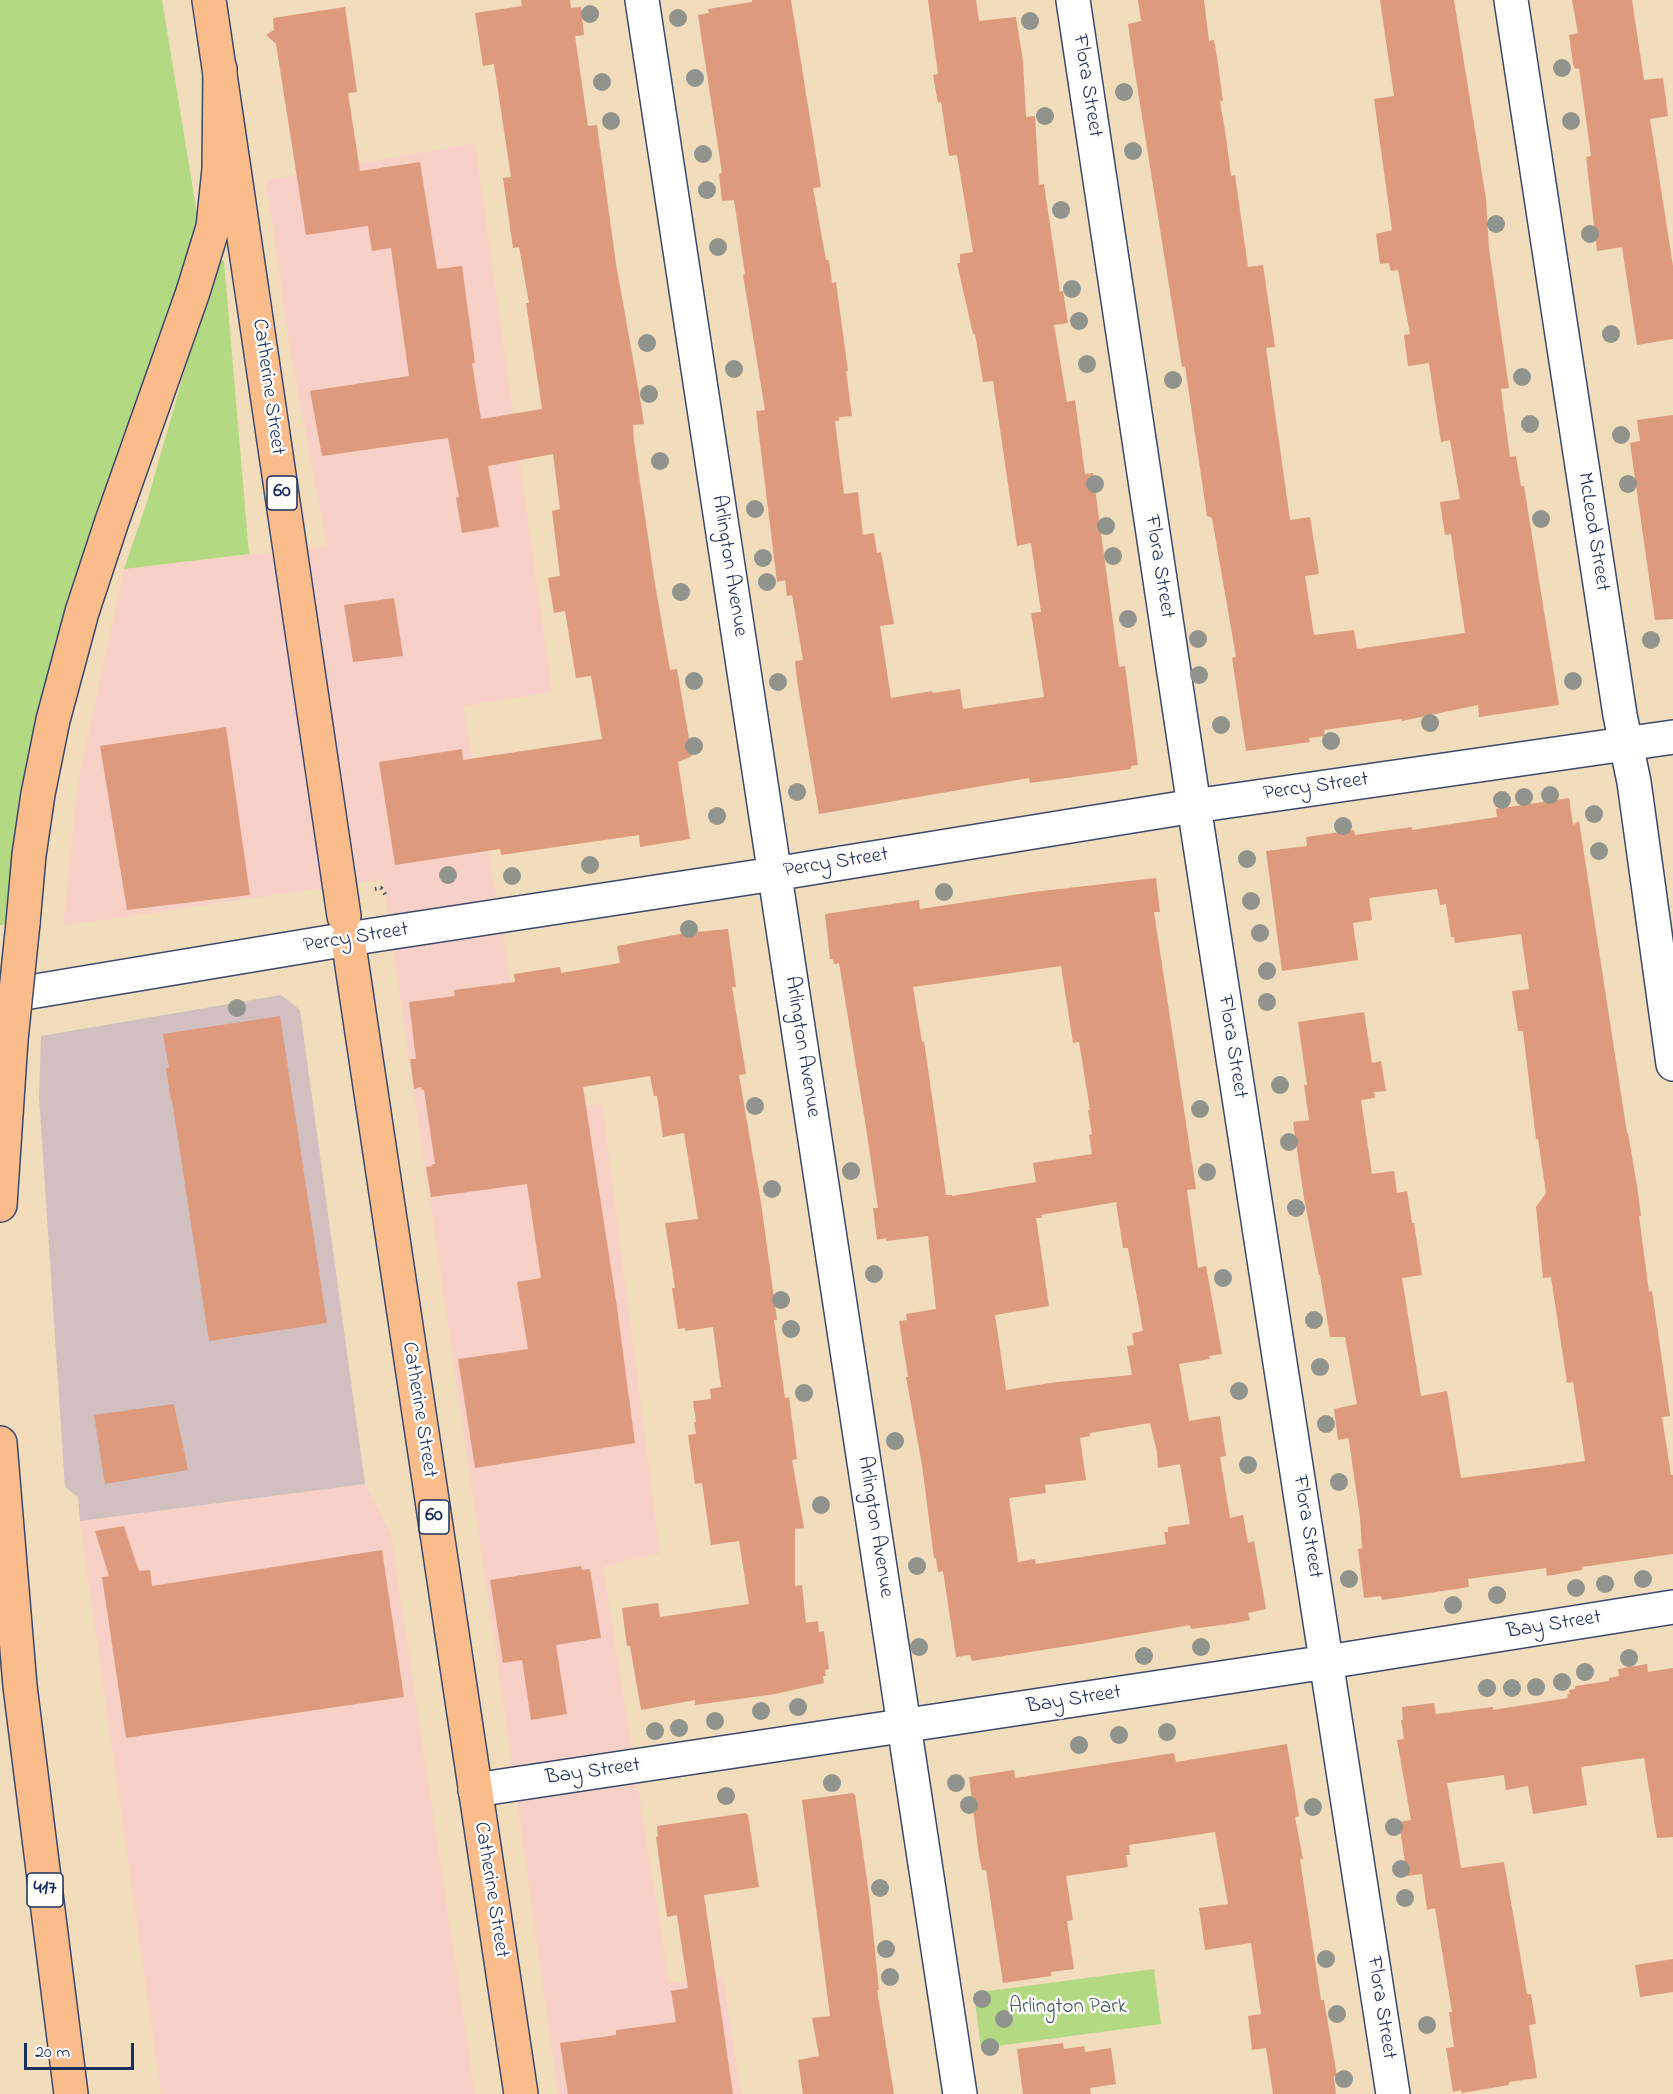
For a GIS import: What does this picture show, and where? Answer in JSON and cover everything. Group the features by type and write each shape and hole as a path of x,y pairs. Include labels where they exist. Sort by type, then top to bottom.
{"main road":[{"name":"Catherine Street","path":"209,0 522,2094"},
{"path":"0,1205 11,1040 29,855 38,794 53,720 80,623 112,520 193,292 213,227 219,169 220,69"},
{"name":"417","path":"0,1443 20,1686 71,2094"}],"street":[{"name":"Arlington Avenue","path":"642,0 960,2094"},
{"name":"Flora Street","path":"1073,0 1194,806 1393,2094"},
{"name":"McLeod Street","path":"1510,0 1626,744 1634,782 1673,1064"},
{"name":"Percy Street","path":"0,997 346,928 774,874 1194,806 1673,737"},
{"name":"Bay Street","path":"475,1790 1327,1662 1673,1607"}],"shaded area":[{"path":"475,143 552,692 463,706 505,948 529,1112 602,1104 660,1553 603,1567 669,1983 723,1976 741,2094 558,2094 383,879 63,926 78,783 124,569 327,546 290,349 266,180"},
{"path":"281,995 300,1010 365,1484 80,1521 78,1497 65,1487 39,1096 41,1036"},
{"path":"365,1484 391,1535 475,2094 161,2094 80,1521"}],"green space":[{"path":"0,0 162,0 201,238 11,924 0,925"},
{"path":"217,257 224,261 249,554 124,569 147,502"},
{"name":"Arlington Park","path":"1154,1969 1161,2024 981,2048 974,1993"}],"building":[{"path":"521,0 570,0 571,8 581,7 584,35 575,36 588,126 597,125 616,264 644,424 633,425 634,442 655,584 670,670 677,669 692,756 678,762 690,839 640,847 639,835 501,855 500,849 395,865 379,762 462,749 463,760 602,739 591,676 576,678 565,611 554,613 548,578 560,576 552,511 560,509 553,454 488,466 499,527 462,533 456,498 459,497 448,438 322,456 310,391 409,376 391,248 372,251 368,226 306,235 276,44 266,35 274,30 273,18 345,7 357,92 348,93 360,171 420,162 437,269 462,266 475,363 472,363 481,419 542,409 526,303 529,303 519,247 513,248 503,178 511,177 494,64 483,66 475,13 522,6"},
{"path":"752,0 791,0 821,187 813,188 826,260 829,260 832,283 836,282 848,371 846,371 852,416 839,417 839,421 835,421 844,494 858,492 863,535 874,533 877,553 881,552 894,624 880,626 891,698 960,689 963,709 1044,697 1031,613 1041,612 1031,543 1017,546 993,381 983,382 975,334 973,334 957,263 960,263 960,254 973,252 957,155 949,156 941,102 938,103 933,75 938,74 928,0 976,0 979,21 1016,17 1023,61 1026,117 1035,116 1039,185 1044,184 1060,292 1063,291 1068,323 1054,325 1067,402 1075,400 1085,474 1093,473 1119,667 1125,666 1138,765 1131,766 1131,769 1030,783 1029,778 819,814 797,680 795,661 803,660 792,595 787,596 785,580 777,582 756,411 765,410 743,275 745,274 734,200 722,201 719,174 722,173 698,15 709,13 708,9 752,2"},
{"path":"1138,0 1204,0 1209,41 1214,40 1217,57 1223,101 1220,101 1231,176 1235,175 1248,267 1263,265 1275,347 1266,348 1290,520 1310,517 1319,574 1305,576 1314,635 1354,630 1357,649 1465,633 1451,534 1445,535 1440,502 1460,499 1450,440 1441,442 1429,363 1408,366 1404,335 1410,334 1398,270 1391,271 1389,263 1380,264 1376,234 1392,230 1374,99 1394,96 1380,0 1454,0 1486,199 1489,248 1509,388 1501,389 1510,457 1516,456 1521,486 1524,486 1559,705 1479,717 1478,705 1402,721 1401,719 1324,730 1325,736 1309,738 1310,742 1246,751 1232,658 1236,657 1212,518 1207,516 1185,366 1182,367 1133,60 1128,24 1141,21"},
{"path":"1572,0 1632,0 1644,80 1663,78 1668,116 1650,119 1673,266 1673,339 1637,345 1622,247 1597,251 1586,157 1591,156 1579,68 1575,69 1573,64 1569,35 1578,33"},
{"path":"1673,415 1673,619 1655,620 1630,443 1640,441 1637,420"},
{"path":"394,598 403,656 353,662 344,605"},
{"path":"226,727 250,895 127,910 100,746"},
{"path":"1569,798 1573,825 1579,821 1637,1186 1649,1292 1652,1291 1670,1416 1662,1417 1671,1475 1673,1475 1673,1554 1582,1567 1582,1570 1547,1576 1546,1568 1468,1579 1469,1587 1382,1600 1381,1596 1364,1598 1358,1549 1362,1548 1360,1518 1349,1441 1348,1438 1338,1440 1334,1409 1357,1404 1345,1337 1330,1337 1304,1198 1293,1122 1309,1120 1304,1085 1307,1085 1298,1022 1364,1012 1372,1063 1381,1061 1386,1091 1374,1092 1375,1098 1361,1100 1372,1174 1394,1171 1397,1193 1407,1191 1422,1275 1402,1278 1421,1396 1447,1391 1461,1478 1537,1468 1585,1461 1573,1382 1567,1383 1551,1277 1543,1278 1536,1207 1546,1193 1538,1139 1536,1139 1523,1031 1518,1031 1512,991 1529,989 1521,934 1455,943 1454,937 1451,937 1446,904 1440,905 1437,889 1369,898 1372,920 1353,923 1358,960 1282,971 1266,851 1307,846 1306,837 1354,830 1355,835 1412,827 1412,830 1497,817 1496,809"},
{"path":"1156,878 1160,912 1154,912 1196,1189 1187,1190 1198,1268 1206,1266 1222,1354 1209,1356 1210,1359 1179,1364 1189,1421 1220,1416 1226,1456 1220,1457 1230,1518 1243,1515 1248,1543 1254,1541 1266,1609 1248,1613 1250,1620 1235,1623 1191,1629 1190,1625 972,1661 970,1655 956,1657 943,1571 938,1572 936,1558 934,1558 899,1321 907,1320 906,1314 936,1309 928,1236 877,1240 873,1208 878,1208 865,1121 839,963 834,964 833,959 830,959 825,914 919,900 920,909 1033,892","holes":["1061,966 1073,1043 1079,1042 1090,1110 1088,1110 1092,1134 1089,1135 1092,1154 1033,1163 1036,1182 952,1196 946,1195 924,1041 922,1042 913,987","1116,1202 1123,1248 1128,1248 1143,1331 1132,1333 1134,1345 1127,1346 1132,1375 1057,1382 1006,1390 995,1315 1049,1306 1036,1218 1042,1218 1041,1215","1150,1423 1157,1452 1158,1468 1180,1464 1190,1524 1168,1527 1168,1532 1164,1532 1166,1544 1036,1564 1035,1559 1018,1562 1009,1498 1046,1493 1045,1485 1086,1480 1080,1438 1090,1436 1090,1433"]},
{"path":"728,929 736,987 732,987 746,1074 739,1075 761,1203 785,1398 789,1397 797,1459 792,1460 804,1528 795,1529 795,1586 802,1585 806,1623 818,1621 819,1632 824,1631 829,1669 825,1670 824,1683 775,1694 695,1705 695,1700 641,1710 630,1646 627,1646 622,1608 658,1603 660,1617 749,1604 739,1541 711,1545 702,1483 695,1484 688,1435 696,1434 693,1401 711,1399 710,1389 721,1387 713,1327 685,1331 685,1328 678,1329 672,1288 675,1288 665,1223 698,1219 684,1133 663,1137 657,1096 654,1096 650,1076 583,1087 617,1307 635,1443 475,1468 458,1359 528,1349 517,1282 541,1278 527,1184 431,1197 426,1167 435,1164 424,1090 421,1087 414,1089 410,1059 416,1059 409,1002 455,996 454,990 515,982 514,974 560,967 561,973 620,963 617,946 685,933"},
{"path":"280,1016 327,1323 209,1341 166,1068 169,1068 163,1034"},
{"path":"174,1404 188,1470 105,1484 94,1415"},
{"path":"124,1526 139,1571 150,1570 152,1586 382,1550 404,1697 126,1738 102,1577 109,1576 95,1531"},
{"path":"581,1566 582,1570 590,1569 601,1638 556,1645 567,1714 531,1720 522,1660 503,1663 490,1580"},
{"path":"1647,1664 1648,1672 1673,1668 1673,1837 1657,1838 1644,1758 1581,1767 1587,1805 1533,1814 1528,1786 1506,1790 1504,1775 1447,1783 1461,1868 1504,1862 1527,1994 1531,1994 1536,2024 1529,2025 1537,2078 1462,2093 1461,2090 1453,2092 1446,2048 1454,2047 1449,2012 1452,2012 1435,1908 1427,1910 1422,1874 1407,1876 1399,1822 1411,1820 1397,1740 1404,1739 1401,1720 1403,1720 1402,1707 1434,1703 1436,1714 1493,1707 1493,1710 1568,1698 1569,1690 1575,1689 1575,1686 1609,1681 1609,1678 1619,1676 1618,1669"},
{"path":"1287,1744 1299,1816 1295,1817 1303,1859 1300,1859 1321,2000 1324,2000 1337,2076 1334,2077 1336,2094 1273,2094 1266,2048 1252,2050 1248,2016 1261,2014 1251,1943 1205,1950 1199,1908 1228,1904 1215,1832 1129,1845 1130,1855 1126,1855 1128,1867 1066,1876 1073,1920 1067,1921 1074,1969 1051,1972 1051,1976 1003,1983 986,1870 982,1870 979,1856 969,1777 1014,1770 1015,1778 1174,1753 1176,1762"},
{"path":"853,1793 870,1902 879,1990 877,1990 894,2094 803,2094 798,2060 819,2056 812,2018 830,2016 802,1800"},
{"path":"746,1813 759,1887 704,1895 733,2094 568,2094 560,2043 616,2035 616,2030 676,2022 671,1991 688,1988 677,1915 667,1917 656,1837 658,1836 657,1826"},
{"path":"1673,1959 1673,1992 1640,1997 1635,1965"},
{"path":"1063,2043 1064,2049 1084,2046 1085,2052 1111,2048 1116,2084 1090,2088 1091,2094 1023,2094 1017,2049"}]}
